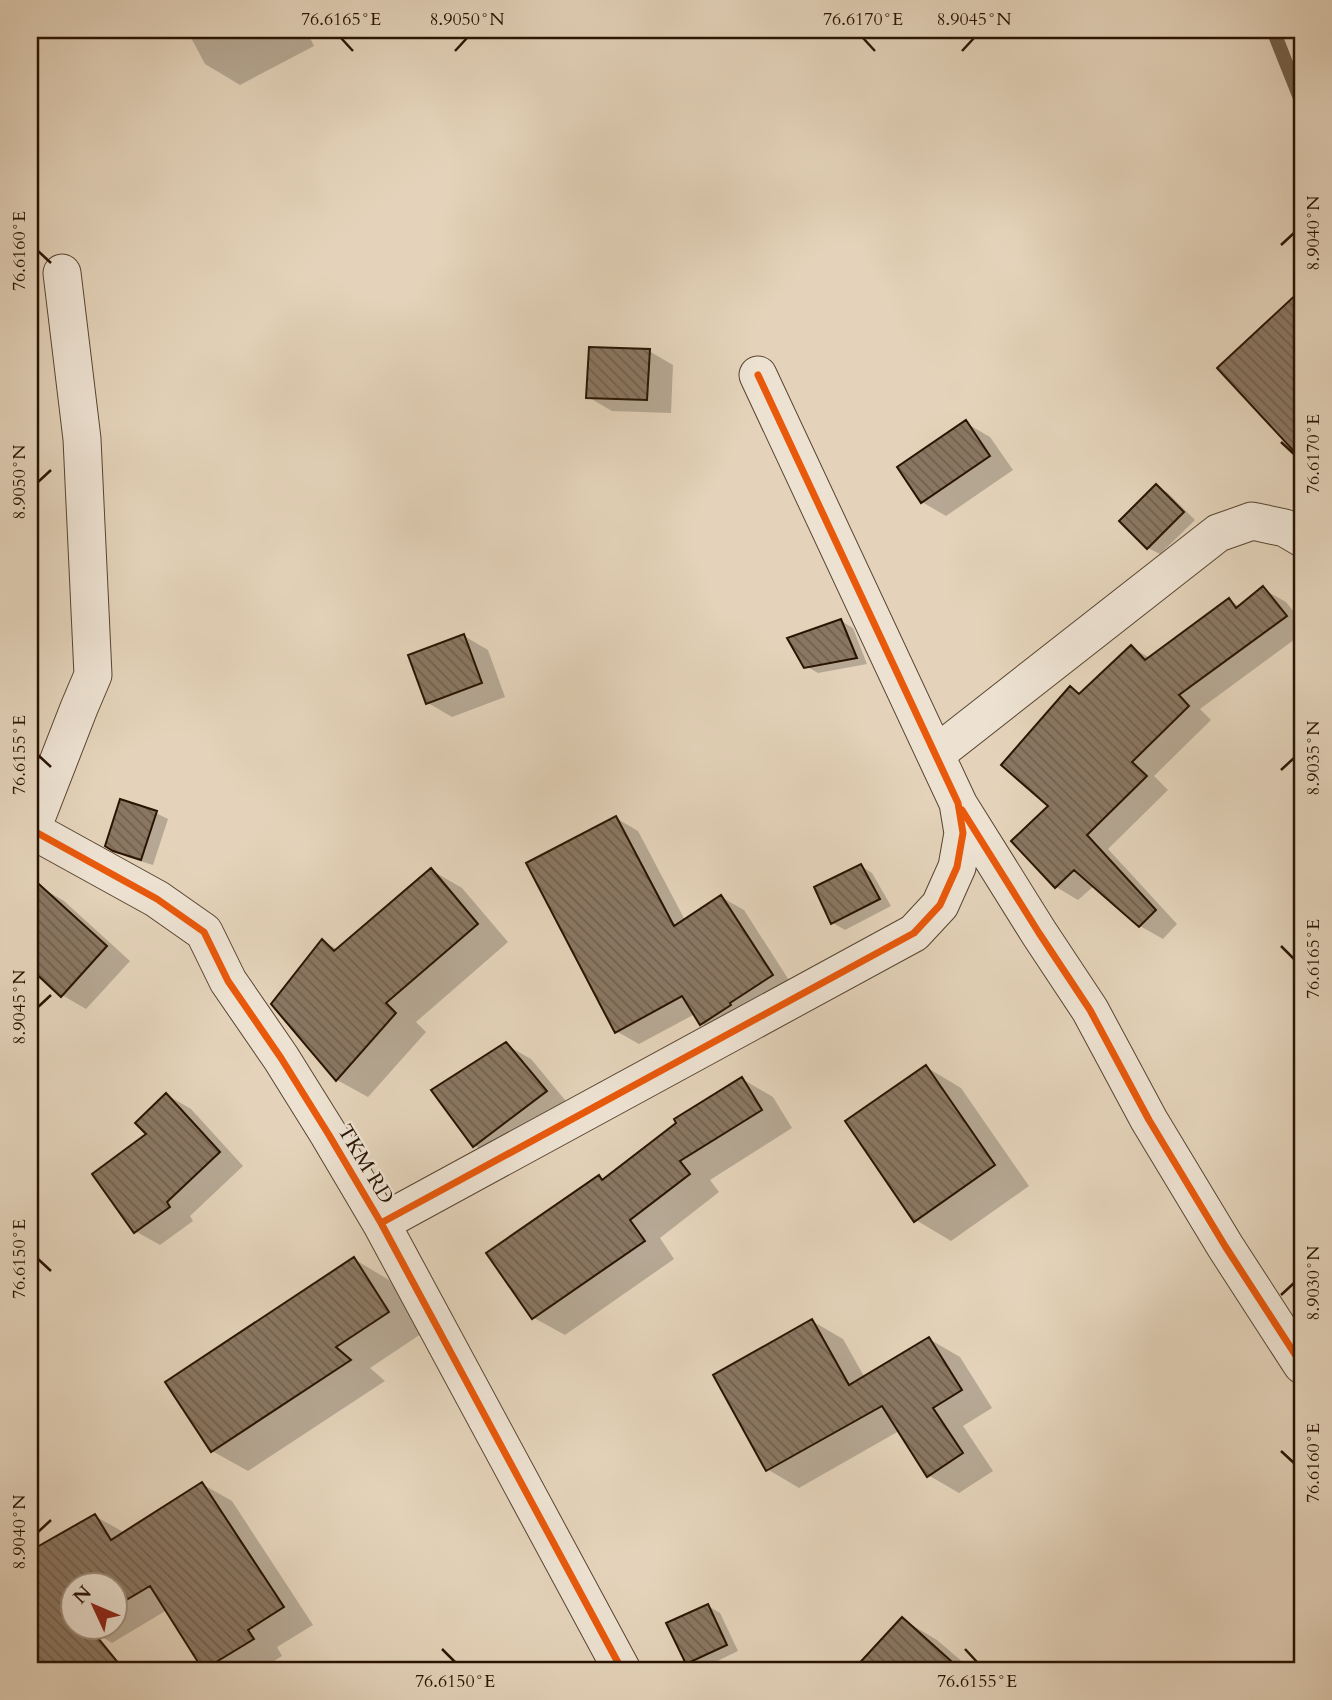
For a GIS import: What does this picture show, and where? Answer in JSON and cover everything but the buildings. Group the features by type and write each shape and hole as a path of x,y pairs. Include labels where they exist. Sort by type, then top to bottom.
{"street":[{"path":"31,832 93,675 82,439 62,273"},
{"path":"758,375 958,803 1090,1010 1149,1120 1225,1246 1302,1365"},
{"path":"936,754 1218,533 1252,521 1284,528 1302,538"},
{"path":"381,1223 914,933 940,905 957,867 962,833 958,803"},
{"name":"TKM RD","path":"31,832 157,900 204,932 228,981 288,1069 381,1223 622,1670"}],"waterway":[{"path":"1273,30 1302,103"}],"cycle path":[{"path":"381,1223 914,933 940,905 957,867 963,833 958,803 758,375"},
{"path":"962,810 1090,1010 1149,1120 1225,1246 1302,1365"},
{"path":"32,830 157,899 204,932 228,981 281,1058 381,1223 622,1670"}]}
